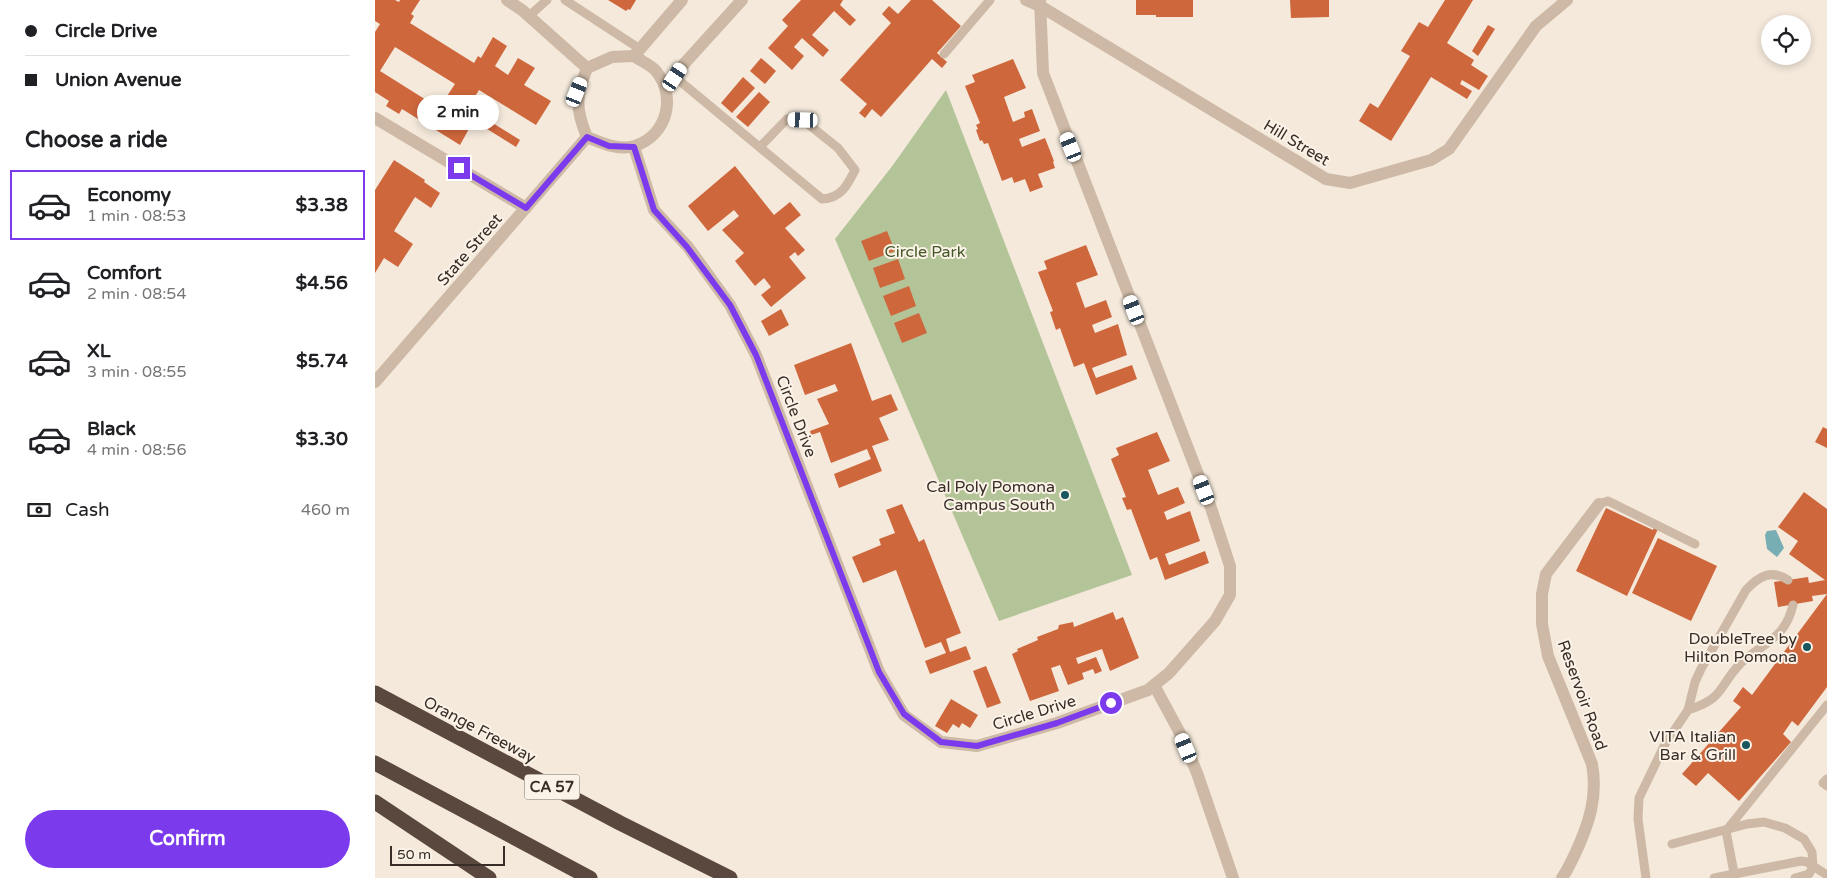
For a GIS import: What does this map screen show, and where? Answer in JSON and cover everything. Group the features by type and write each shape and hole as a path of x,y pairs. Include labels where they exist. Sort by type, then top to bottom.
{"highway":[{"name":"Orange Freeway","path":"375,693 619,823 730,878"},
{"path":"375,763 590,878"},
{"path":"375,802 489,878"}],"street":[{"path":"507,0 529,16 587,68"},
{"path":"637,52 656,70 667,90 667,116 653,137 634,147 609,146 587,137 578,116 577,92 587,68 612,57 637,52 682,0"},
{"path":"667,90 683,65 742,0"},
{"name":"Hill Street","path":"1026,0 1040,3 1326,179 1351,183 1431,160 1449,148 1536,26 1567,0"},
{"name":"Circle Drive","path":"634,147 654,210 687,247 730,305 756,355 879,672 904,714 941,742 977,746 1057,723 1148,690 1169,673 1215,621 1230,595 1230,566 1211,508 1043,73 1040,3"},
{"path":"375,118 526,208"},
{"name":"State Street","path":"375,382 587,137"},
{"name":"Reservoir Road","path":"1562,878 1585,832 1593,804 1595,781 1591,764 1549,656 1542,624 1542,594 1547,574 1599,504"},
{"path":"1154,685 1181,735 1197,773 1233,878"}],"lane":[{"path":"529,16 547,0"},
{"path":"565,0 637,52"},
{"path":"944,54 990,0"},
{"path":"675,77 822,199 834,198 846,188 855,170 838,148 803,120 787,119 760,147"},
{"path":"1599,504 1609,501 1695,544"},
{"path":"1646,878 1637,819 1639,798 1665,744 1688,710 1695,682 1747,590 1756,579 1767,574 1779,574 1788,580"},
{"path":"1688,710 1714,698 1740,664 1777,637 1791,617 1793,605"},
{"path":"1726,831 1827,706"},
{"path":"1827,779 1823,783 1827,786"},
{"path":"1672,844 1747,824 1764,822 1785,828 1804,840 1811,852 1813,867 1809,874 1795,878"},
{"path":"1726,831 1735,876"},
{"path":"1714,878 1735,876 1801,861 1807,862 1827,875"}],"green space":[{"name":"Circle Park","path":"946,90 1132,575 999,621 835,239 893,165"}],"water":[{"path":"1776,530 1784,548 1777,557 1767,549 1765,535 1767,531"}],"building":[{"path":"375,0 395,0 399,2 400,0 420,0 411,14 414,16 410,23 474,63 478,56 481,58 493,37 507,46 495,66 508,75 518,58 535,68 524,85 551,101 536,125 479,90 460,121 470,127 460,145 402,109 399,114 386,106 389,101 375,92 375,32 380,24 375,21","holes":["395,47 455,84 439,108 380,71"]},
{"path":"608,0 636,0 630,10 626,11"},
{"path":"801,0 843,0 840,5 856,20 850,26 834,11 812,35 829,50 823,57 802,38 794,47 804,56 792,70 768,48 788,26 782,20"},
{"path":"911,0 932,0 961,26 937,53 947,62 942,68 932,59 881,117 872,109 865,118 859,113 867,104 840,80 891,23 882,14 889,6 898,14"},
{"path":"1136,0 1193,0 1193,17 1136,15"},
{"path":"1290,0 1329,0 1329,17 1291,18"},
{"path":"1445,0 1473,0 1447,43 1474,60 1471,65 1488,76 1479,90 1462,80 1460,84 1472,91 1467,99 1431,77 1391,141 1359,121 1370,103 1378,108 1410,56 1401,51 1419,22 1428,27"},
{"path":"1488,25 1495,29 1478,56 1472,51"},
{"path":"761,58 776,71 765,84 750,71"},
{"path":"1013,59 1026,88 1004,97 1013,122 1025,117 1024,112 1032,109 1040,131 1019,139 1022,147 1045,138 1055,168 1038,174 1043,187 1030,192 1025,179 1014,183 1012,177 1002,181 988,143 984,144 982,140 980,141 976,125 980,123 965,86 975,82 972,75"},
{"path":"743,77 755,88 732,113 721,103"},
{"path":"759,92 770,102 748,127 736,117"},
{"path":"483,117 520,140 516,147 479,124"},
{"path":"394,160 425,180 424,182 440,193 431,208 415,197 394,231 413,244 398,267 384,258 375,273 375,190"},
{"path":"735,166 774,215 790,202 801,215 785,228 805,250 798,256 795,252 789,257 806,278 771,307 761,295 771,287 764,278 755,286 735,261 744,253 722,230 739,216 734,210 708,231 688,206"},
{"path":"887,231 895,251 869,261 861,241"},
{"path":"1086,245 1098,275 1076,283 1085,308 1106,300 1112,317 1092,325 1095,333 1118,324 1127,355 1092,368 1096,378 1132,365 1137,379 1096,395 1084,363 1074,367 1060,328 1056,330 1050,312 1053,311 1038,272 1047,269 1044,261"},
{"path":"898,259 905,279 880,288 873,268"},
{"path":"909,286 916,306 891,316 883,296"},
{"path":"781,309 789,325 769,336 761,321"},
{"path":"919,313 927,333 902,343 894,323"},
{"path":"851,343 872,401 891,394 898,410 879,418 889,440 872,446 882,471 839,488 834,474 871,459 867,449 831,463 820,432 811,435 810,431 829,424 817,399 838,391 835,384 805,395 794,365"},
{"path":"1823,427 1827,429 1827,448 1815,442"},
{"path":"1157,432 1170,461 1148,470 1158,495 1178,487 1185,503 1164,512 1167,520 1190,511 1200,541 1165,554 1169,565 1205,551 1209,563 1165,580 1157,557 1150,560 1131,509 1127,510 1122,498 1126,497 1111,459 1119,455 1116,448"},
{"path":"1804,492 1827,509 1827,594 1812,596 1813,601 1778,607 1774,582 1808,577 1809,583 1825,580 1789,554 1798,541 1778,527"},
{"path":"902,504 919,542 924,539 961,633 946,639 950,652 966,646 971,659 930,674 925,661 946,653 941,642 925,648 896,570 863,583 852,557 881,545 879,539 895,533 886,510"},
{"path":"1606,508 1653,530 1654,527 1658,529 1627,596 1576,571"},
{"path":"1658,538 1717,566 1691,621 1632,593"},
{"name":"DoubleTree by Hilton Pomona","path":"1827,594 1827,687 1798,726 1792,721 1783,734 1791,742 1739,801 1708,773 1696,786 1682,774 1741,707 1733,701 1743,687 1752,695"},
{"path":"1113,612 1116,620 1123,617 1139,658 1110,671 1102,649 1076,658 1078,664 1096,657 1102,671 1095,674 1093,669 1082,673 1084,679 1068,685 1060,665 1051,668 1059,691 1030,701 1012,654 1018,651 1017,649 1038,640 1037,637 1058,629 1059,625 1073,622 1074,627"},
{"path":"986,666 1001,703 987,708 973,671"},
{"path":"951,699 978,715 970,728 962,723 959,728 953,724 947,733 935,726"}],"place":[{"name":"Cal Poly Pomona Campus South","path":"1065,495"},
{"name":"DoubleTree by Hilton Pomona","path":"1807,647"},
{"name":"VITA Italian Bar & Grill","path":"1746,745"}],"route":[{"path":"459,168 526,208 587,137 609,146 634,147 654,210 687,247 730,305 756,355 879,672 904,714 941,742 977,746 1057,723 1111,703"}]}
